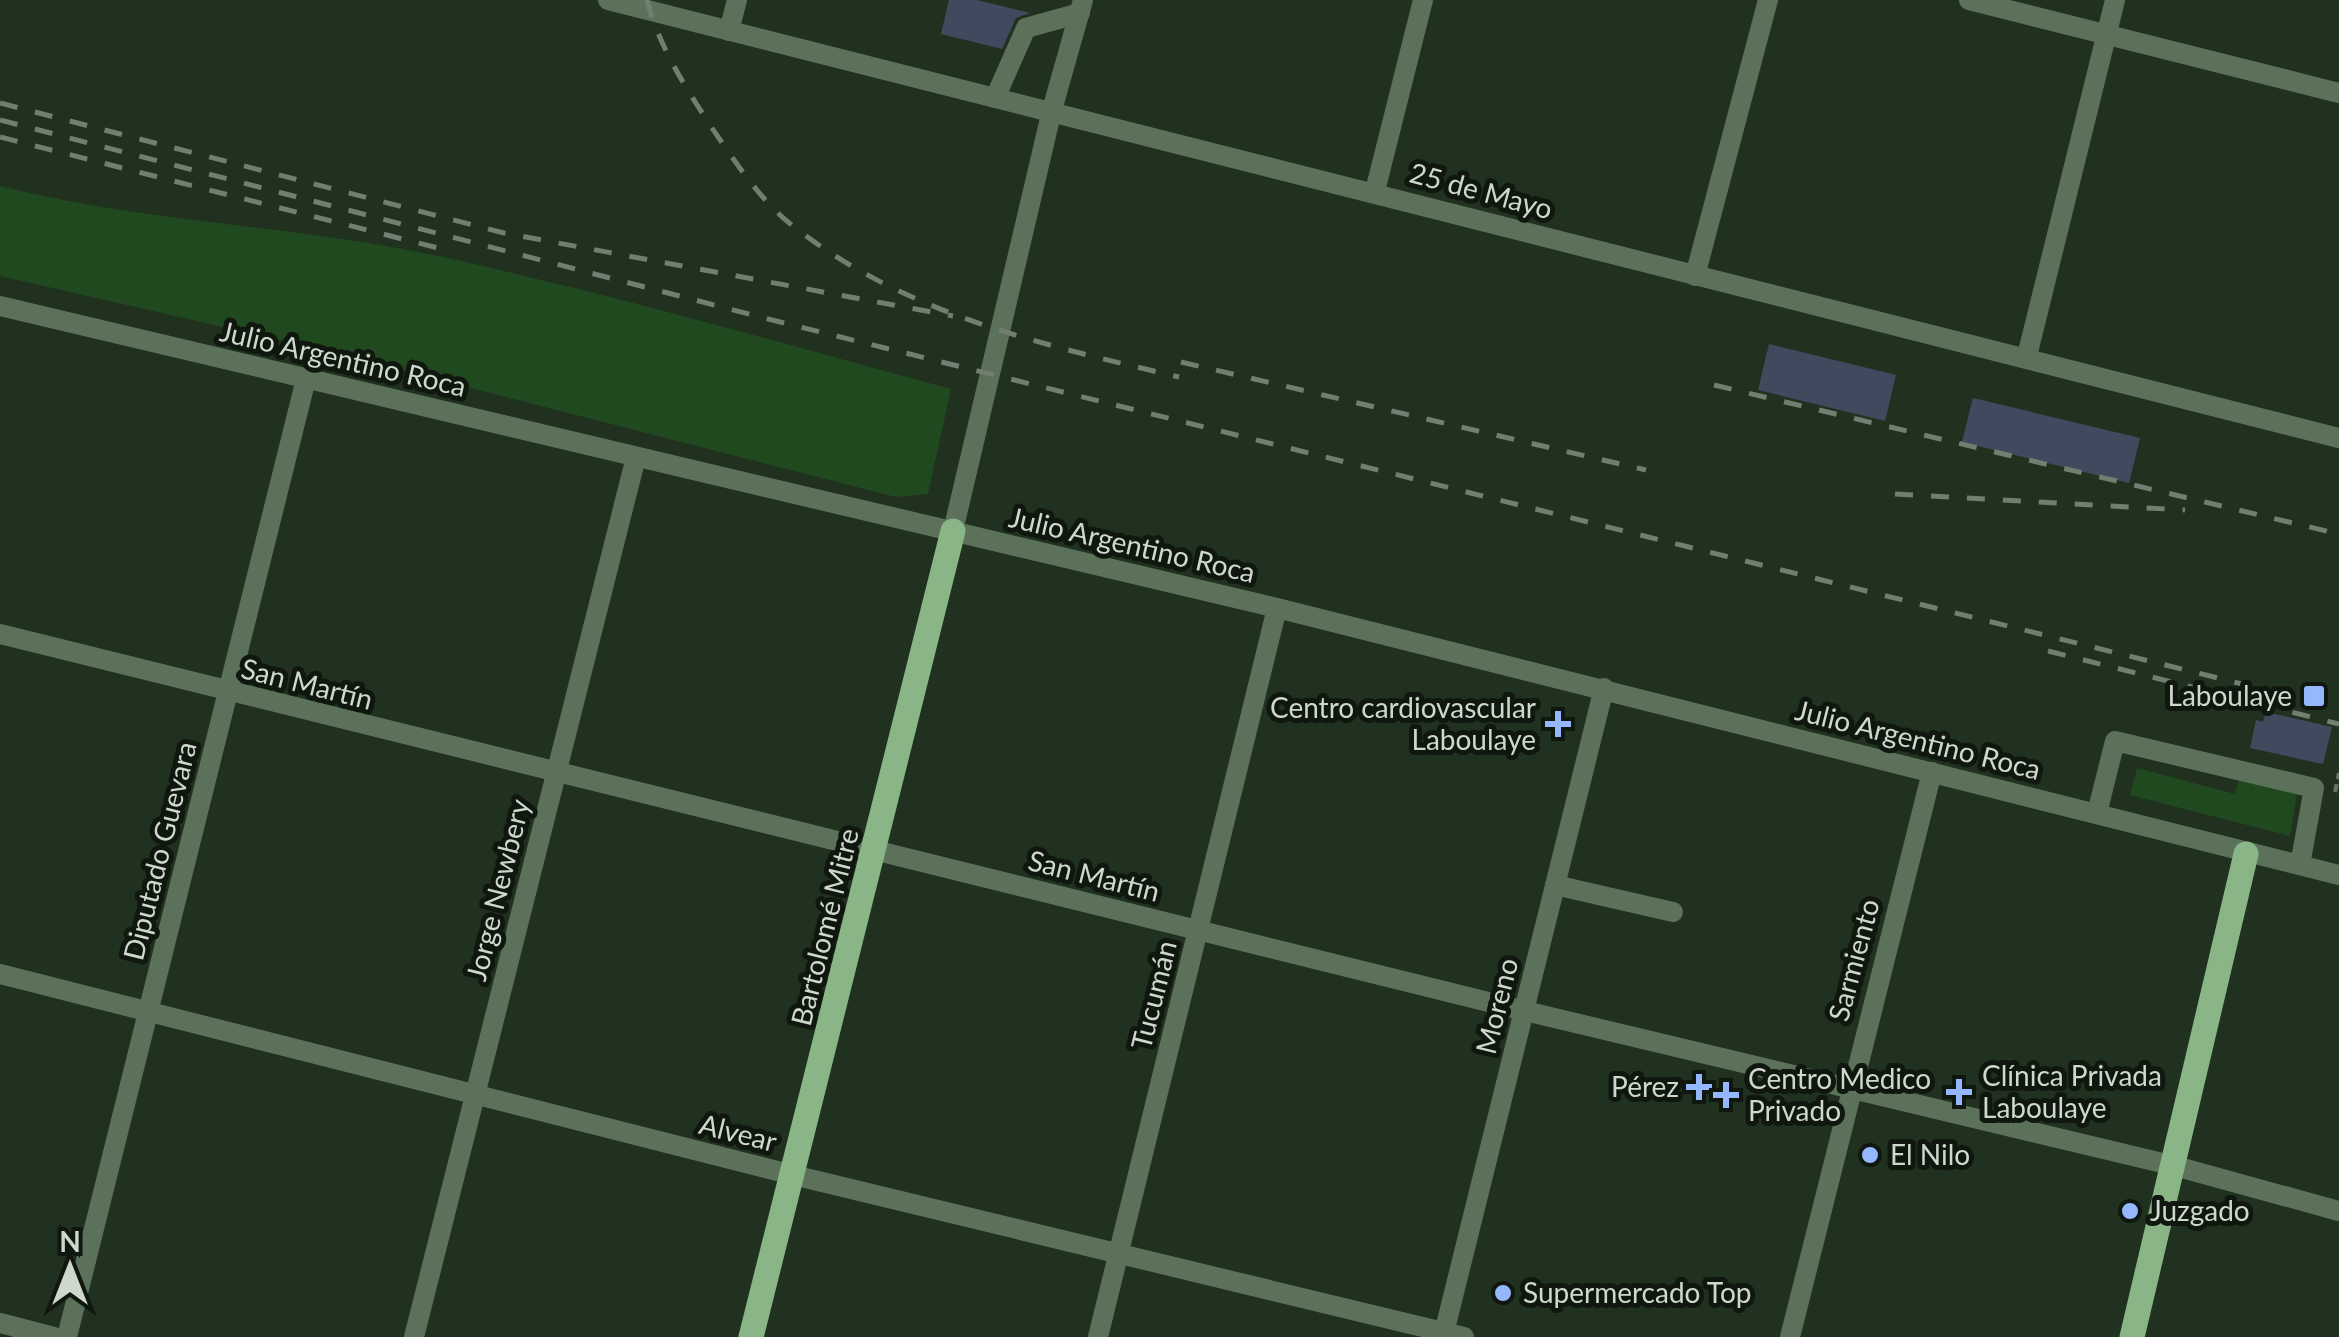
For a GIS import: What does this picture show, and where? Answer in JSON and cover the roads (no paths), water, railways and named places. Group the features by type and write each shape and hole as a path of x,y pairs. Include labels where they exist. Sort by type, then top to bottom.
{"main road":[{"name":"Bartolomé Mitre","path":"751,1337 953,531"},
{"path":"2132,1337 2246,854"}],"street":[{"name":"25 de Mayo","path":"608,0 2339,438"},
{"path":"729,31 736,0"},
{"path":"1375,191 1423,0"},
{"path":"1695,276 1768,0"},
{"path":"1969,0 2339,94"},
{"path":"2027,356 2115,0"},
{"path":"995,98 1026,28 1082,6"},
{"path":"953,531 1052,110 1082,6"},
{"name":"Julio Argentino Roca","path":"0,306 1277,608 2339,875"},
{"name":"Diputado Guevara","path":"67,1337 306,379"},
{"name":"Jorge Newbery","path":"414,1337 636,457"},
{"name":"Tucumán","path":"1098,1337 1277,608"},
{"name":"San Martín","path":"0,634 1525,1011 2175,1166 2339,1211"},
{"name":"Moreno","path":"1450,1335 1604,688"},
{"path":"2097,813 2115,741 2314,788 2300,866"},
{"name":"Sarmiento","path":"1790,1337 1849,1088 1932,772"},
{"path":"1555,885 1673,912"},
{"name":"Alvear","path":"0,974 793,1175 1450,1335"},
{"path":"0,1323 54,1337"}],"railway":[{"path":"647,0 674,67 738,165 777,212 832,254 925,303 974,322 1179,377"},
{"path":"0,103 504,233 953,316"},
{"path":"0,120 776,321 2339,708"},
{"path":"0,137 438,248"},
{"path":"1181,362 1646,470"},
{"path":"1714,385 2339,534"},
{"path":"1895,494 2185,510"},
{"path":"2048,651 2339,724"}],"place":[{"name":"Laboulaye","path":"2314,696"},
{"name":"Centro cardiovascular Laboulaye","path":"1558,724"},
{"name":"Pérez","path":"1699,1087"},
{"name":"Clínica Privada Laboulaye","path":"1959,1092"},
{"name":"Centro Medico Privado","path":"1726,1095"},
{"name":"El Nilo","path":"1870,1155"},
{"name":"Juzgado","path":"2130,1211"},
{"name":"Supermercado Top","path":"1503,1293"}]}
